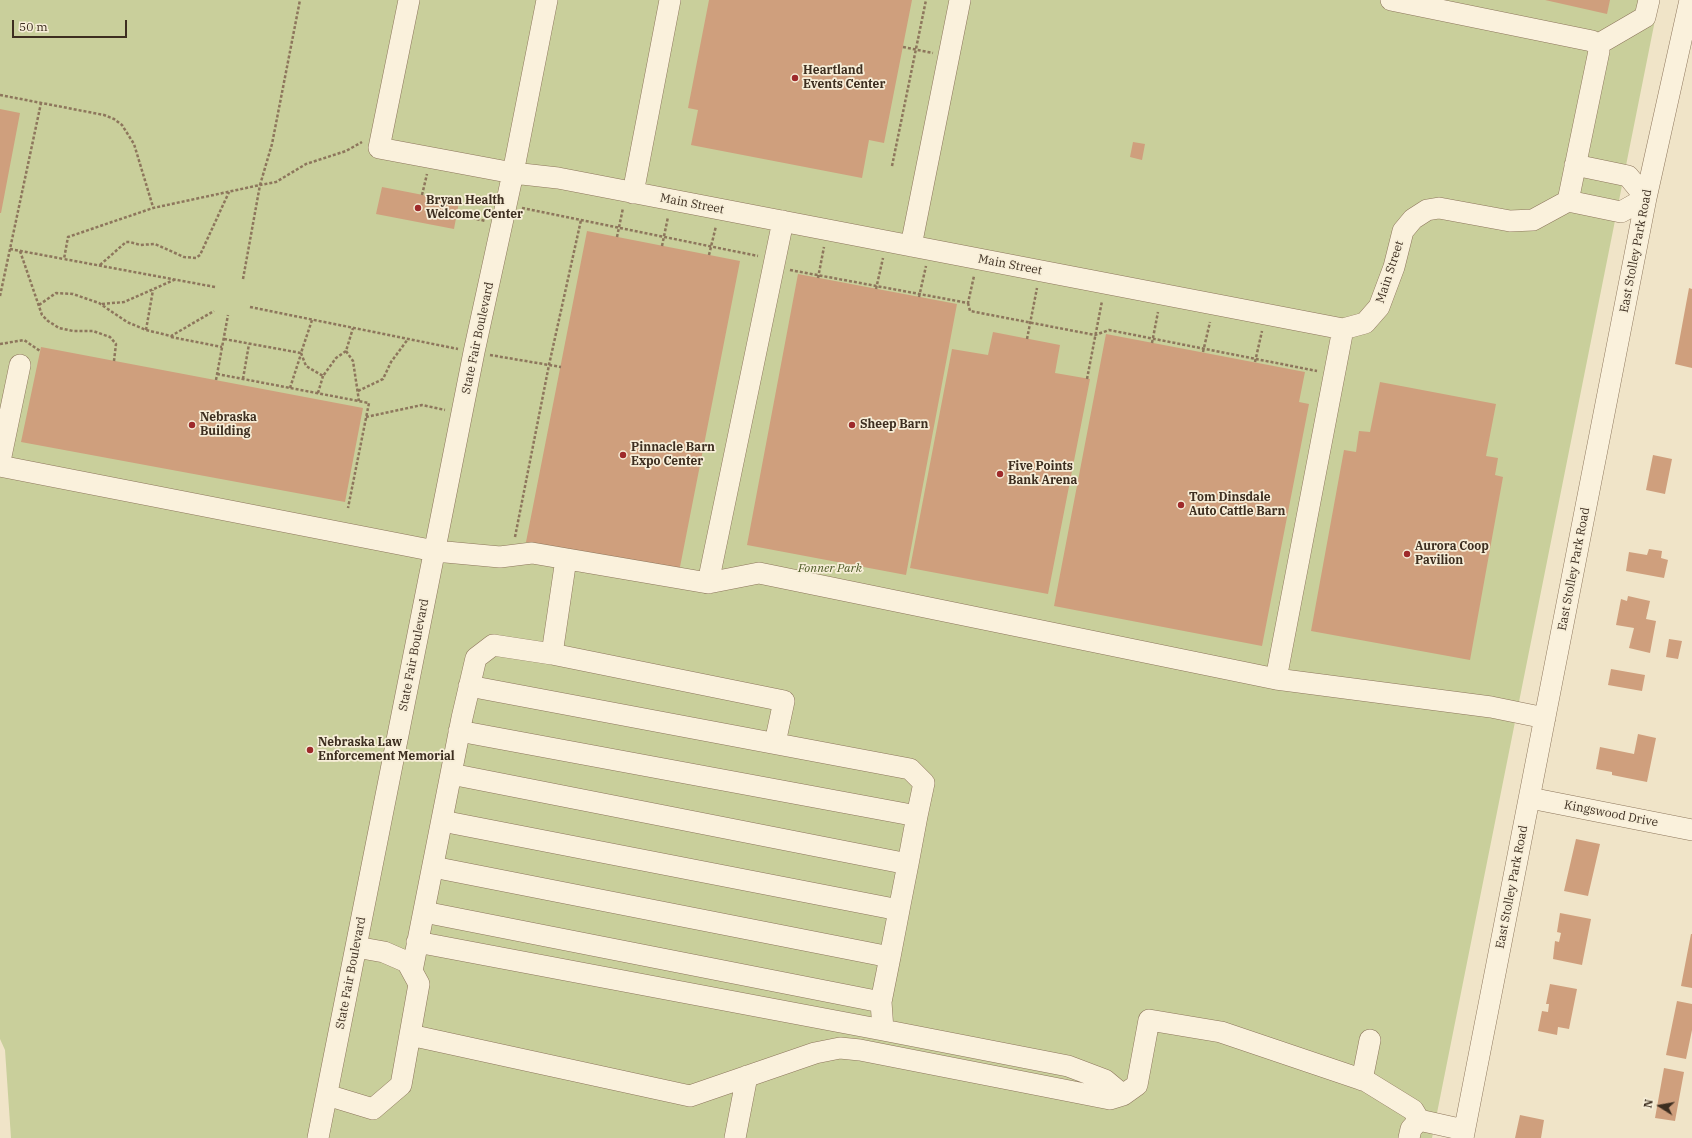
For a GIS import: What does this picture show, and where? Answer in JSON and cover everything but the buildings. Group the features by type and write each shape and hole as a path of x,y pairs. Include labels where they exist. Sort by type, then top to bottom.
{"street":[{"path":"379,146 408,0"},
{"name":"State Fair Boulevard","path":"318,1138 474,352 513,174 547,0"},
{"path":"629,193 670,0"},
{"path":"920,248 949,56 960,0"},
{"path":"1390,0 1592,41 1597,45 1599,50 1575,165 1568,201 1621,212 1646,198 1628,176 1575,165"},
{"path":"1597,45 1645,17 1648,0"},
{"name":"East Stolley Park Road","path":"1463,1134 1530,798 1646,198 1690,0"},
{"name":"Main Street","path":"379,146 513,174 558,178 629,193 783,221 1343,329 1365,323 1379,307 1394,267 1403,231 1413,218 1427,210 1439,208 1510,221 1533,220 1568,201"},
{"path":"708,583 783,221"},
{"path":"1276,679 1343,329"},
{"path":"0,461 20,365"},
{"path":"0,466 435,551 466,555 512,556 532,553 708,583 758,573 1276,679 1491,708 1545,718"},
{"path":"552,654 566,559"},
{"path":"412,971 469,686 476,658 493,645 552,654 784,701 775,743"},
{"path":"469,686 910,769 924,783 881,1002 883,1030"},
{"path":"460,731 917,816"},
{"path":"451,774 908,864"},
{"name":"Kingswood Drive","path":"1530,798 1692,830"},
{"path":"442,821 899,910"},
{"path":"433,867 890,957"},
{"path":"424,912 881,1002"},
{"path":"418,942 1068,1066 1105,1080 1124,1095"},
{"path":"326,1095 373,1109 401,1085 419,984 407,962 384,952 356,947"},
{"path":"410,1035 690,1096 815,1053 840,1048 860,1050 1110,1099 1124,1095 1137,1085 1149,1020 1221,1032 1362,1080 1413,1110 1414,1129 1463,1134"},
{"path":"1362,1080 1370,1040"},
{"path":"736,1138 747,1076"}],"path":[{"path":"243,279 260,185 272,144 300,0"},
{"path":"892,166 926,0"},
{"path":"903,47 949,56"},
{"path":"0,95 104,115 114,119 122,125 134,144 154,208"},
{"path":"0,296 41,103"},
{"path":"64,259 68,237 154,208 276,182 306,164 346,151 363,141 379,146"},
{"path":"100,265 126,242 140,245 155,244 184,257 196,258 200,255 230,191"},
{"path":"617,237 618,228 629,193"},
{"path":"662,246 672,201"},
{"path":"710,255 720,210"},
{"path":"457,216 504,214 581,220 711,246 774,263 818,277 919,296 968,303"},
{"path":"512,556 549,365 581,220"},
{"path":"818,277 827,230"},
{"path":"876,288 886,241"},
{"path":"919,296 920,248"},
{"path":"10,249 215,287"},
{"path":"20,251 42,315 48,322 58,328 73,331 93,331 110,337 116,344 114,361"},
{"path":"978,259 968,303 970,311 1095,335 1109,330 1204,351 1334,374"},
{"path":"1027,339 1041,271"},
{"path":"102,304 124,302 176,280"},
{"path":"1087,379 1105,283"},
{"path":"146,330 153,290"},
{"path":"39,304 56,293 65,292 102,304 127,322 146,330 222,347"},
{"path":"1152,343 1162,294"},
{"path":"1204,351 1214,304"},
{"path":"250,307 474,352 561,367"},
{"path":"171,336 214,311"},
{"path":"1255,360 1266,314"},
{"path":"216,380 228,315"},
{"path":"290,388 312,320"},
{"path":"318,393 323,376 336,358 346,351 353,328"},
{"path":"224,339 301,353"},
{"path":"358,391 383,379 391,362 408,339"},
{"path":"0,344 24,340 40,351"},
{"path":"243,379 249,344"},
{"path":"346,351 353,361 360,401"},
{"path":"301,353 306,366 323,376"},
{"path":"217,374 369,403 348,508"},
{"path":"366,417 422,405 462,414"}],"green space":[{"name":"Fonner Park","path":"0,0 1659,0 1432,1138 11,1138 5,1050 0,1039"}],"place":[{"name":"Heartland Events Center","path":"795,78"},
{"name":"Bryan Health Welcome Center","path":"418,208"},
{"name":"Nebraska Building","path":"192,425"},
{"name":"Sheep Barn","path":"852,425"},
{"name":"Pinnacle Barn Expo Center","path":"623,455"},
{"name":"Five Points Bank Arena","path":"1000,474"},
{"name":"Tom Dinsdale Auto Cattle Barn","path":"1181,505"},
{"name":"Aurora Coop Pavilion","path":"1407,554"},
{"name":"Nebraska Law Enforcement Memorial","path":"310,750"}]}
